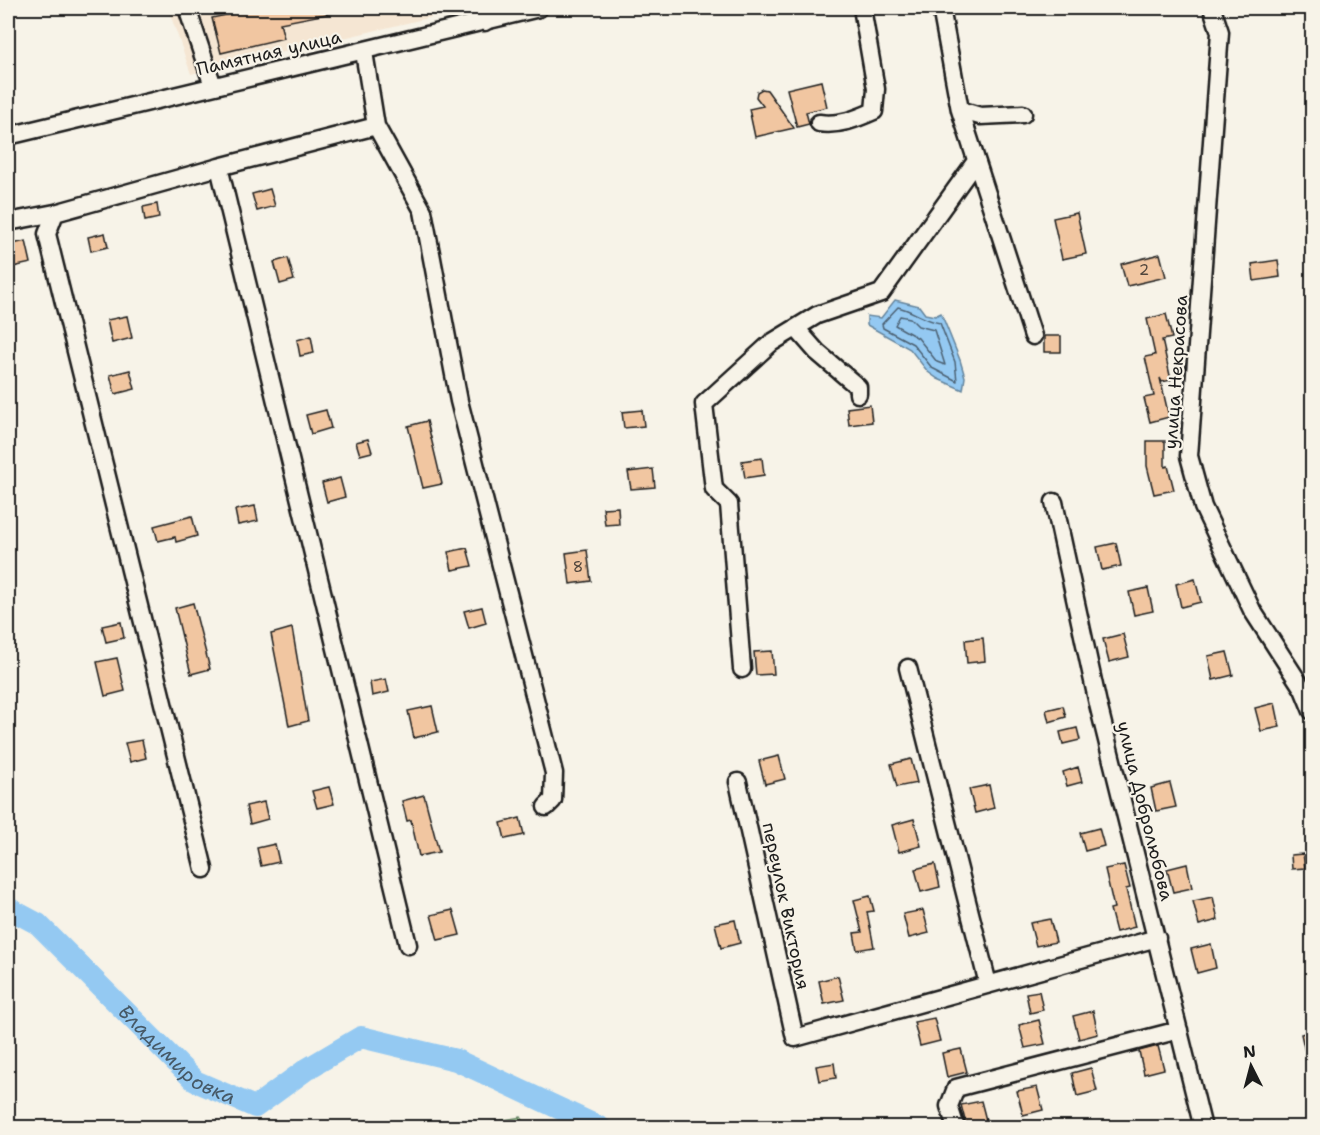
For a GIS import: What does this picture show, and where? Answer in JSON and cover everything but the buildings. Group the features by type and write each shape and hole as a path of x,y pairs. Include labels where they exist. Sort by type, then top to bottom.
{"street":[{"path":"188,8 213,86"},
{"name":"Памятная улица","path":"8,136 364,52 483,15 539,8"},
{"path":"819,123 830,125 855,120 874,111 876,89 862,8"},
{"path":"941,8 960,110 1033,336"},
{"name":"улица Некрасова","path":"1212,8 1220,32 1189,456 1203,507 1252,610 1303,689 1312,711"},
{"path":"364,52 376,126 423,211 459,401 554,773 553,800 546,807"},
{"path":"960,110 980,116 1023,114"},
{"path":"8,222 55,213 376,126"},
{"path":"742,669 729,504 714,489 704,404 771,343 817,315 881,293 976,161"},
{"path":"219,167 408,945"},
{"path":"55,213 47,234 204,869"},
{"path":"796,328 817,352 858,387 858,394"},
{"name":"улица Добролюбова","path":"1054,502 1098,704 1203,1128"},
{"path":"908,668 988,984 1157,938"},
{"name":"переулок Виктория","path":"738,782 795,1038 988,984"},
{"path":"956,1128 949,1106 957,1088 1179,1030"}],"shaded area":[{"path":"168,8 470,8 191,74"}],"green space":[{"path":"521,1117 527,1127 465,1127"}],"water":[{"path":"895,300 919,306 925,314 935,316 941,313 965,377 963,390 938,379 928,372 910,349 867,325 867,316 881,318"}],"waterway":[{"name":"Владимировка","path":"8,908 38,924 195,1081 255,1107 307,1069 361,1037 456,1060 601,1128"}]}
